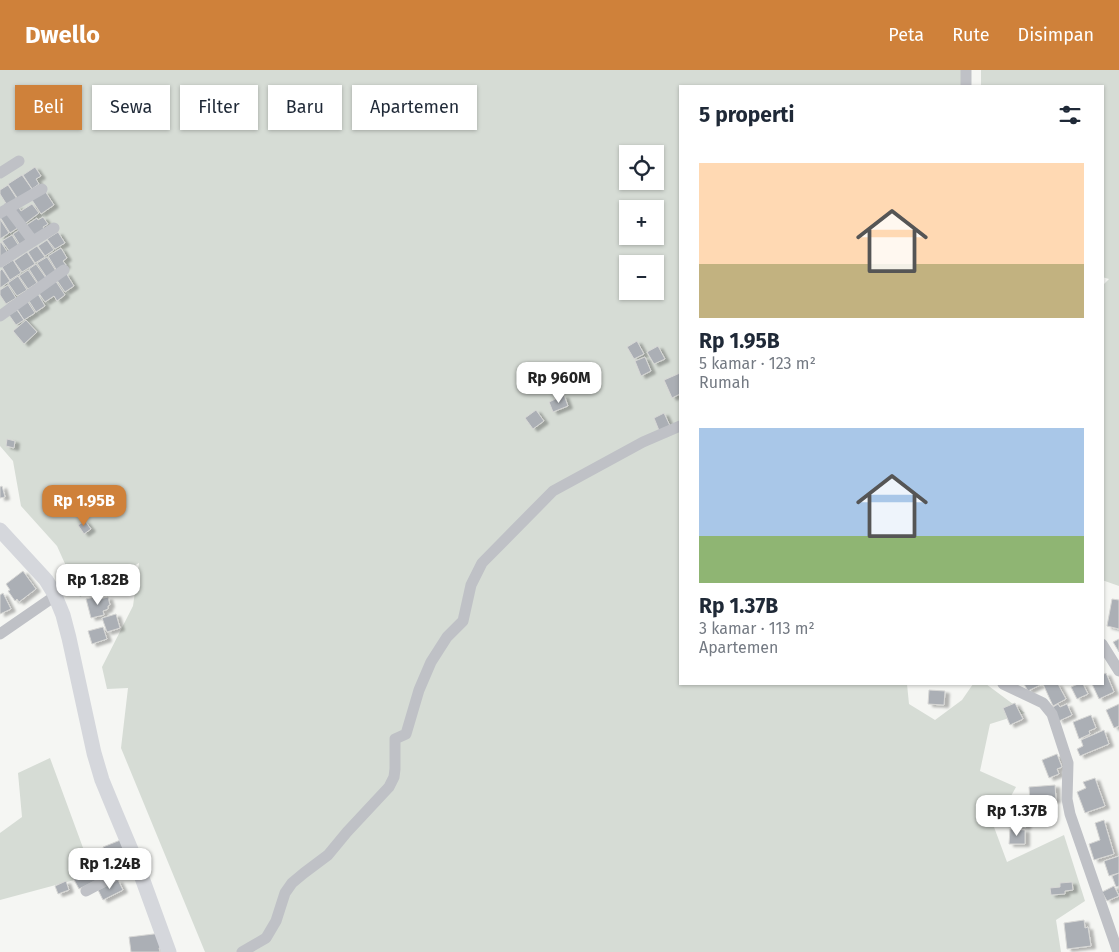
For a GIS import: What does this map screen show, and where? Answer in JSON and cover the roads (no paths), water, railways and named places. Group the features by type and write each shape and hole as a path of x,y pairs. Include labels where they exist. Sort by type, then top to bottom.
{"street":[{"path":"966,70 966,85"},
{"path":"0,173 19,161"},
{"path":"33,241 4,211 42,189"},
{"path":"0,262 54,228"},
{"path":"0,316 64,270"},
{"path":"242,952 266,938 276,922 285,893 292,883 328,855 389,787 394,777 395,769 395,739 406,734 419,690 431,662 447,637 463,620 471,586 482,563 553,491 643,442 679,426"},
{"path":"0,530 46,580 63,615 94,753 169,952"},
{"path":"0,634 55,596"},
{"path":"1104,647 1119,671"},
{"path":"1005,685 1043,703 1052,714 1068,763 1067,799 1070,814 1118,952"},
{"path":"86,890 137,864"}]}
